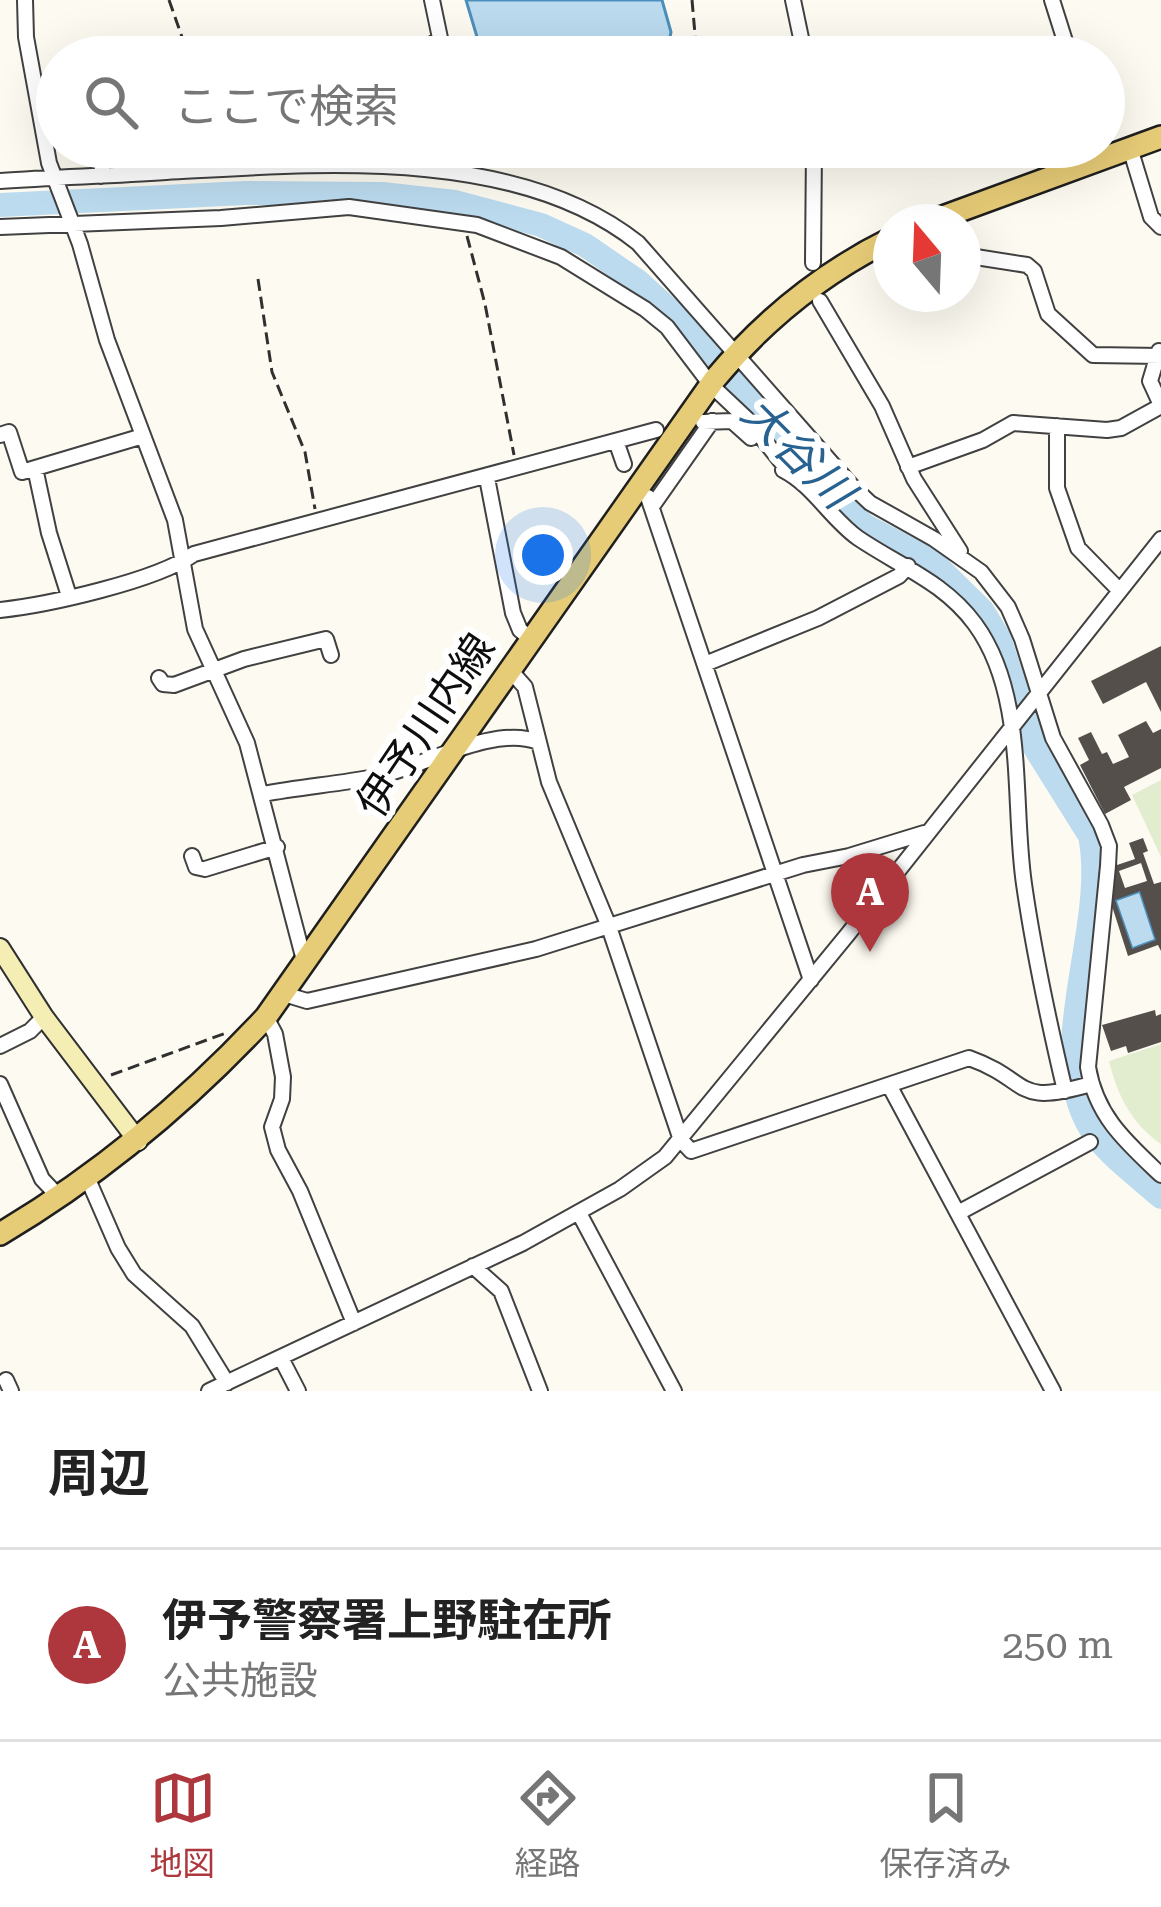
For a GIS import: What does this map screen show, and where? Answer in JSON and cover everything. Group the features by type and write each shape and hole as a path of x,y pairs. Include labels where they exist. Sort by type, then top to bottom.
{"main road":[{"path":"1125,149 1161,137"},
{"path":"974,204 1064,168"},
{"name":"伊予川内線","path":"0,1234 60,1198 138,1141 212,1076 266,1017 722,371 807,290 873,250"}],"street":[{"path":"26,0 26,37 36,85"},
{"path":"432,0 440,36"},
{"path":"793,0 801,36"},
{"path":"1052,0 1063,36"},
{"path":"1130,148 1151,217 1161,227"},
{"path":"53,168 107,340 175,520 195,629 247,743 305,965"},
{"path":"100,176 102,168"},
{"path":"0,181 267,168"},
{"path":"375,168 511,182 557,198 620,230 638,244 722,371 746,418 856,536 952,596 977,627 993,658 1015,725 1024,887 1046,1011 1078,1088 1161,1174"},
{"path":"813,263 814,168"},
{"path":"0,227 349,207 464,223 522,239 596,276 667,327 870,503 981,572 1008,608 1022,639 1035,697 1109,846 1088,1067 1078,1088"},
{"path":"908,467 983,440 1013,423 1121,428 1161,405 1150,381 1160,353 1093,355 1048,314 1034,272 1027,265 981,258"},
{"path":"820,302 882,406 908,467 943,529 970,565"},
{"path":"800,478 776,467 732,421 707,421 651,501 811,980"},
{"path":"1057,426 1057,488 1078,548 1119,590"},
{"path":"0,610 70,596 182,563 194,554 656,430"},
{"path":"0,435 9,432 22,472 143,436"},
{"path":"616,441 624,464"},
{"path":"800,478 826,462"},
{"path":"35,468 49,533 70,596"},
{"path":"487,478 512,613 531,639"},
{"path":"209,1391 579,1213 649,1170 681,1140 811,980 1161,539"},
{"path":"705,664 818,618 899,576 908,566"},
{"path":"159,678 163,684 174,685 326,639 331,655"},
{"path":"510,670 525,687 549,782 608,924 681,1140 692,1151 969,1058 1036,1094 1078,1088"},
{"path":"263,794 379,776 518,736 538,742"},
{"path":"284,994 307,1001 536,950 608,924 924,833"},
{"path":"192,856 196,867 205,869 277,847"},
{"path":"0,948 44,1017 138,1141"},
{"path":"0,1046 30,1031 44,1017"},
{"path":"266,1017 275,1034 283,1077 282,1099 272,1127 278,1150 354,1323"},
{"path":"0,1084 42,1179 60,1198"},
{"path":"889,1085 1053,1391"},
{"path":"958,1213 1090,1142"},
{"path":"88,1177 134,1274 192,1327 227,1383"},
{"path":"579,1213 674,1391"},
{"path":"473,1266 501,1291 541,1391"},
{"path":"281,1358 298,1391"}],"path":[{"path":"170,0 182,36"},
{"path":"692,0 695,36"},
{"path":"464,223 513,437 514,470"},
{"path":"258,279 272,372 305,452 317,522"},
{"path":"92,1082 225,1033"}],"green space":[{"path":"1161,780 1161,857 1132,795"},
{"path":"1161,1044 1161,1144 1127,1108 1109,1061"}],"water":[{"path":"466,0 662,0 671,32 670,36 477,36"},
{"path":"1140,891 1156,940 1132,949 1115,900"}],"building":[{"path":"1161,646 1161,712 1146,682 1103,704 1091,681"},
{"path":"1146,721 1153,733 1161,729 1161,768 1124,787 1131,800 1105,814 1080,765 1089,760 1078,738 1091,732 1113,764 1129,757 1118,735"},
{"path":"1143,838 1154,884 1161,882 1161,951 1158,945 1128,956 1111,903 1114,866 1135,859 1129,843","holes":["1141,863 1147,881 1125,888 1119,871","1140,891 1156,940 1132,949 1115,900"]},
{"path":"1155,1010 1156,1016 1161,1014 1161,1042 1128,1053 1126,1046 1111,1051 1102,1025"}],"waterway":[{"name":"大谷川","path":"0,205 246,193 382,194 455,202 541,225 585,245 639,282 673,313 838,502 866,526 932,561 982,610 999,638 1035,748 1090,836 1091,907 1074,1022 1076,1093 1102,1144 1161,1197"}],"place":[{"name":"伊予警察署上野駐在所","path":"870,952"}]}
